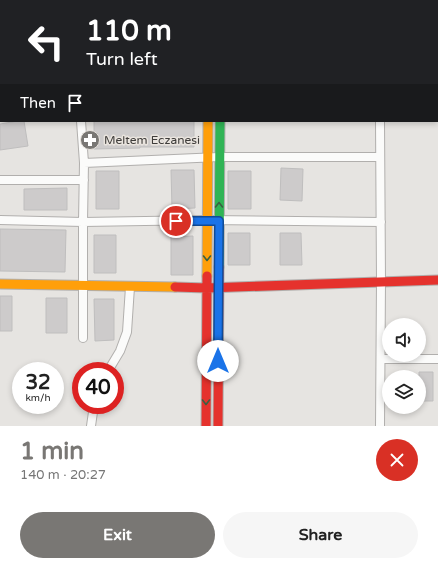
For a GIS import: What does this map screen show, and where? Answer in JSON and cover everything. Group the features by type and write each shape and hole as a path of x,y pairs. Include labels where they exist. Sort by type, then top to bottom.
{"street":[{"path":"81,122 84,163 83,338"},
{"path":"208,122 206,423 218,423 220,122"},
{"path":"380,122 382,281 380,426"},
{"path":"84,163 208,157 380,157"},
{"path":"0,180 84,180"},
{"path":"0,220 83,222 208,220 381,222"},
{"path":"0,284 219,288 438,280"},
{"path":"114,362 120,352 127,332 130,287"},
{"path":"381,359 438,359"},
{"path":"90,426 92,414"}],"building":[{"path":"24,122 28,146 0,150 0,124"},
{"path":"94,122 194,122 194,147 94,149"},
{"path":"281,168 303,169 302,201 280,200"},
{"path":"171,170 194,170 195,208 172,209"},
{"path":"96,171 119,171 119,209 96,209"},
{"path":"228,171 251,171 251,209 228,209"},
{"path":"67,188 67,210 24,210 24,189"},
{"path":"0,229 66,230 65,272 0,271"},
{"path":"228,233 250,233 250,265 228,265"},
{"path":"280,233 301,233 302,265 280,265"},
{"path":"94,235 116,235 116,273 94,273"},
{"path":"193,236 193,275 171,275 171,237"},
{"path":"0,296 12,296 12,331 0,331"},
{"path":"46,298 67,298 67,333 46,333"},
{"path":"94,299 114,299 114,340 95,341"},
{"path":"426,372 433,372 433,401 426,401"}],"traffic: fast":[{"path":"219,267 220,122"}],"traffic: slow":[{"path":"207,276 208,122"},
{"path":"0,284 175,287"}],"traffic: jam":[{"path":"218,426 219,267"},
{"path":"206,426 207,276"},
{"path":"175,287 207,288 438,280"}],"place":[{"name":"Meltem Eczanesi","path":"90,140"}],"route":[{"path":"176,221 219,221 218,361"}]}
